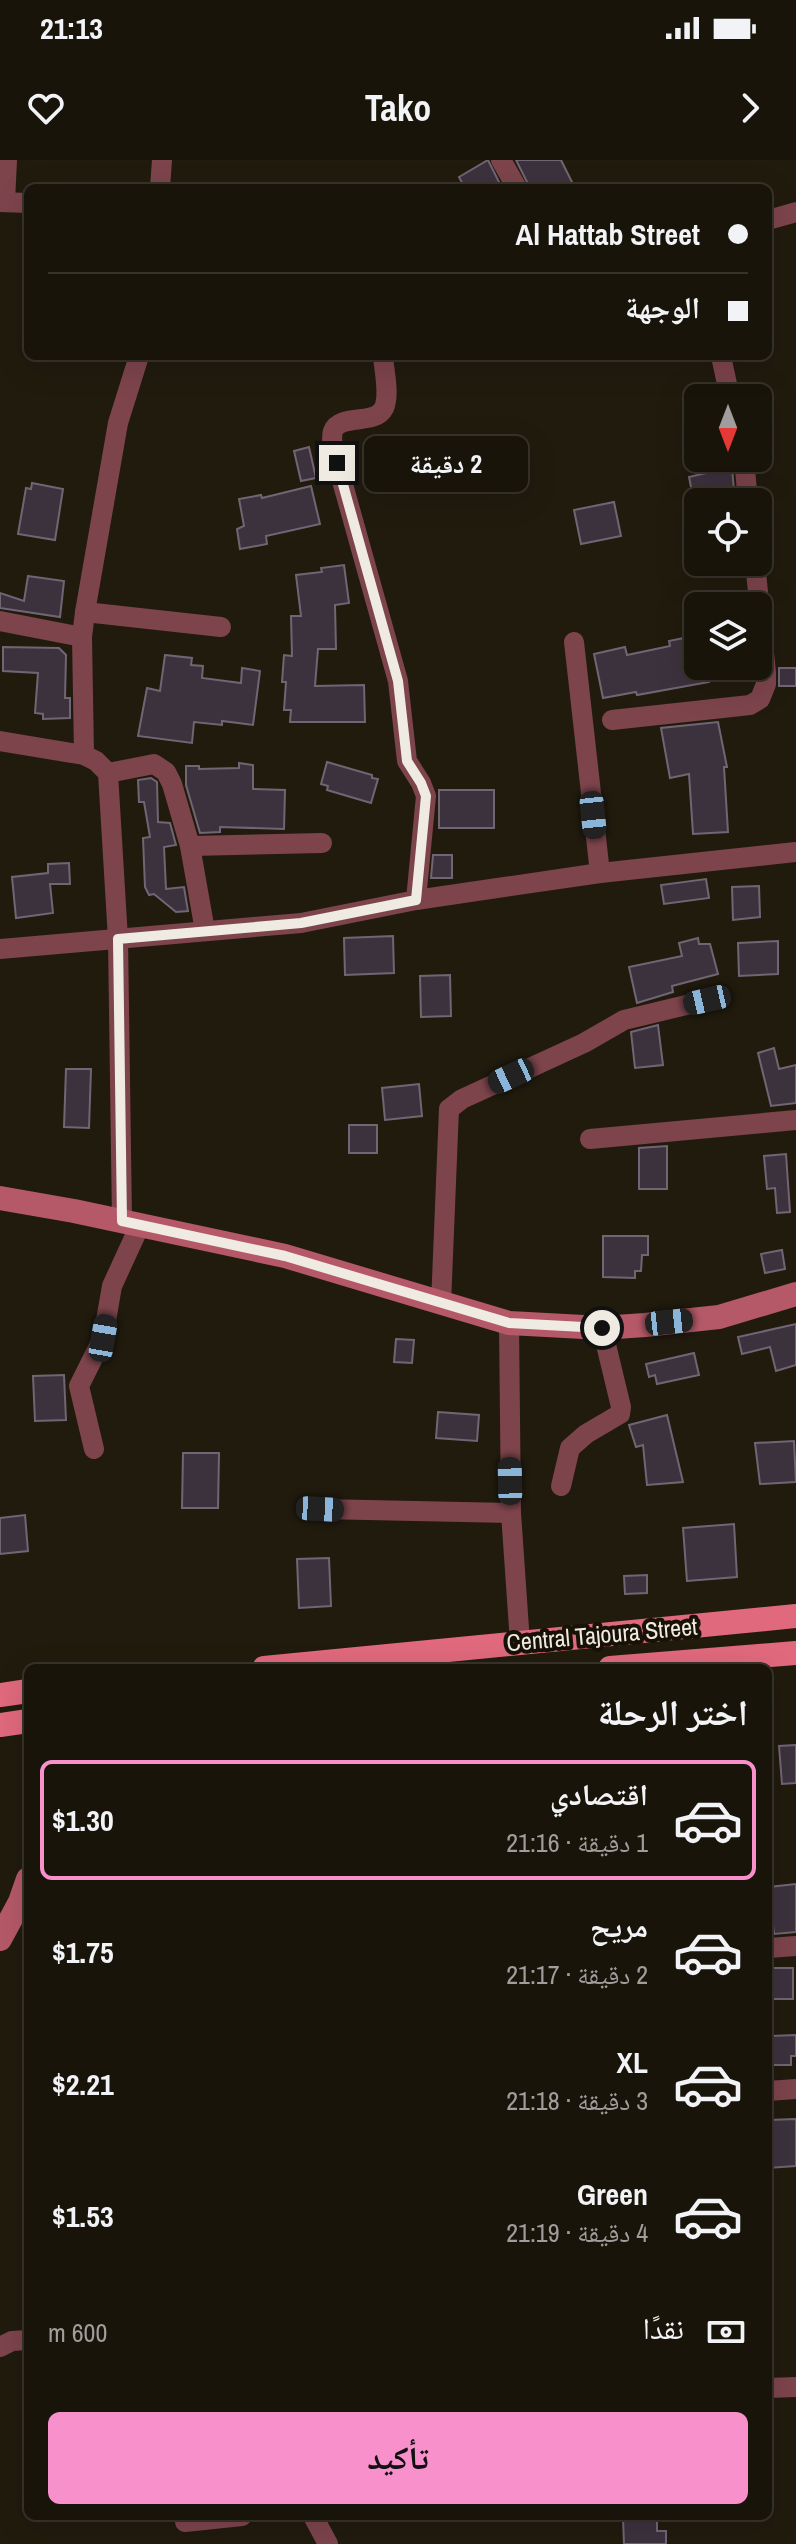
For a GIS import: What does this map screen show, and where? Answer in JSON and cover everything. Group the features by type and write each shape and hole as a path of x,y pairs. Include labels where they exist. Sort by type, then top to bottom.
{"main road":[{"name":"Central Tajoura Street","path":"305,1664 796,1616"},
{"path":"660,1664 796,1653"},
{"path":"0,1695 24,1692"},
{"path":"0,1725 24,1722"}],"street":[{"path":"7,160 3,202 24,203"},
{"path":"160,184 162,160"},
{"path":"501,160 515,184"},
{"path":"772,219 796,212"},
{"path":"84,755 82,637 85,612 118,423 138,360"},
{"path":"383,360 384,408 378,415 339,424 334,430 333,443 398,681 407,761 426,796 416,900"},
{"path":"722,360 727,384"},
{"path":"612,720 750,705 760,699 766,684 766,673 756,576"},
{"path":"85,612 221,627"},
{"path":"0,621 82,637"},
{"path":"574,642 600,873"},
{"path":"0,741 84,755 108,773 131,1223 112,1286 103,1338 79,1386 94,1449"},
{"path":"108,773 154,764 162,768 172,784 190,846 205,931"},
{"path":"190,846 322,843"},
{"path":"0,949 301,923 416,900 600,873 796,852"},
{"path":"441,1304 449,1109 462,1099 584,1043 624,1020 707,1000"},
{"path":"590,1139 796,1120"},
{"path":"0,1198 285,1256 509,1323 602,1328 719,1317 796,1294"},
{"path":"509,1323 511,1513 520,1643"},
{"path":"561,1486 570,1448 586,1434 620,1414 621,1407 602,1328"},
{"path":"320,1509 511,1513"},
{"path":"0,1939 24,1890"},
{"path":"772,1948 796,1946"},
{"path":"772,2091 796,2089"},
{"path":"0,2347 12,2341 24,2340"},
{"path":"772,2388 796,2387"},
{"path":"185,2522 204,2520"},
{"path":"315,2520 328,2544"}],"building":[{"path":"488,160 500,184 463,184 459,177"},
{"path":"516,160 561,160 573,184 528,184"},
{"path":"309,447 316,478 301,481 294,451"},
{"path":"710,472 732,472 734,488 691,488 689,477"},
{"path":"32,483 63,489 55,540 18,534 26,488 31,489"},
{"path":"311,486 320,524 266,536 267,544 240,549 237,529 244,526 239,499 261,495 262,498"},
{"path":"614,502 621,536 581,544 574,510"},
{"path":"344,565 349,603 335,605 336,649 318,649 315,686 364,685 365,722 290,722 291,710 284,710 286,682 282,682 284,655 292,656 291,616 301,616 296,575"},
{"path":"28,576 64,581 60,617 0,608 0,593 24,601"},
{"path":"684,638 684,680 709,682 603,698 594,654 625,647 627,655 670,646 669,641"},
{"path":"3,647 59,648 66,655 65,698 70,698 70,718 43,719 43,714 35,713 38,673 3,671"},
{"path":"165,655 192,658 191,665 203,666 202,678 241,683 242,668 260,671 253,725 222,721 222,725 194,722 192,743 138,736 147,688 160,691"},
{"path":"779,668 796,668 796,686 779,686"},
{"path":"718,722 727,767 724,767 728,832 693,834 689,774 670,778 661,728"},
{"path":"327,762 378,779 371,803 327,790 328,786 321,784"},
{"path":"239,763 253,765 253,789 285,790 284,829 220,827 220,832 200,833 186,785 186,766 199,766 199,769 239,768"},
{"path":"151,778 157,782 158,822 170,823 176,845 164,847 166,889 184,887 188,911 176,912 154,894 149,895 145,887 143,838 150,837 144,802 139,802 138,780"},
{"path":"439,790 494,790 494,828 439,828"},
{"path":"433,855 452,855 452,878 431,878"},
{"path":"69,863 70,884 50,884 53,913 16,918 12,877 48,873 48,864"},
{"path":"706,879 709,898 664,904 661,885"},
{"path":"759,886 760,917 733,920 732,887"},
{"path":"393,936 394,973 345,975 344,938"},
{"path":"698,938 699,944 710,944 718,974 672,986 673,992 637,1003 629,967 682,956 679,943"},
{"path":"778,941 778,974 739,976 738,943"},
{"path":"450,975 451,1016 421,1017 420,976"},
{"path":"658,1025 663,1065 635,1068 631,1032"},
{"path":"774,1048 779,1069 796,1065 796,1103 771,1106 758,1053"},
{"path":"66,1069 91,1069 89,1128 64,1127"},
{"path":"419,1084 422,1116 385,1120 382,1088"},
{"path":"349,1125 377,1125 377,1153 349,1153"},
{"path":"667,1146 667,1189 639,1189 639,1148"},
{"path":"786,1154 790,1212 777,1213 775,1188 767,1189 764,1156"},
{"path":"603,1236 648,1236 648,1255 642,1255 641,1271 635,1271 635,1278 603,1277"},
{"path":"782,1250 785,1269 765,1273 761,1254"},
{"path":"796,1324 796,1365 776,1371 770,1347 742,1354 738,1337"},
{"path":"396,1339 414,1340 412,1363 394,1362"},
{"path":"694,1353 699,1375 657,1384 655,1375 649,1377 646,1364"},
{"path":"64,1375 66,1420 35,1421 33,1376"},
{"path":"438,1412 479,1415 477,1441 436,1438"},
{"path":"667,1415 683,1482 647,1485 643,1445 636,1447 629,1425"},
{"path":"794,1441 796,1482 760,1484 755,1443"},
{"path":"183,1453 219,1453 218,1508 182,1508"},
{"path":"25,1515 28,1551 0,1554 0,1518"},
{"path":"734,1524 737,1577 687,1581 683,1528"},
{"path":"329,1558 331,1606 299,1608 297,1559"},
{"path":"647,1575 647,1593 625,1594 624,1576"},
{"path":"796,1745 796,1783 782,1784 779,1746"},
{"path":"796,1884 796,1932 774,1934 772,1887"},
{"path":"772,1968 793,1968 793,1999 772,1999"},
{"path":"796,2035 796,2056 791,2056 791,2065 772,2065 772,2036"},
{"path":"796,2119 796,2166 772,2168 772,2120"},
{"path":"623,2520 657,2520 657,2531 666,2531 666,2544 624,2544"}],"route":[{"path":"337,463 398,681 407,761 426,796 416,900 301,923 118,939 122,1221 285,1256 509,1323 602,1328"}]}
